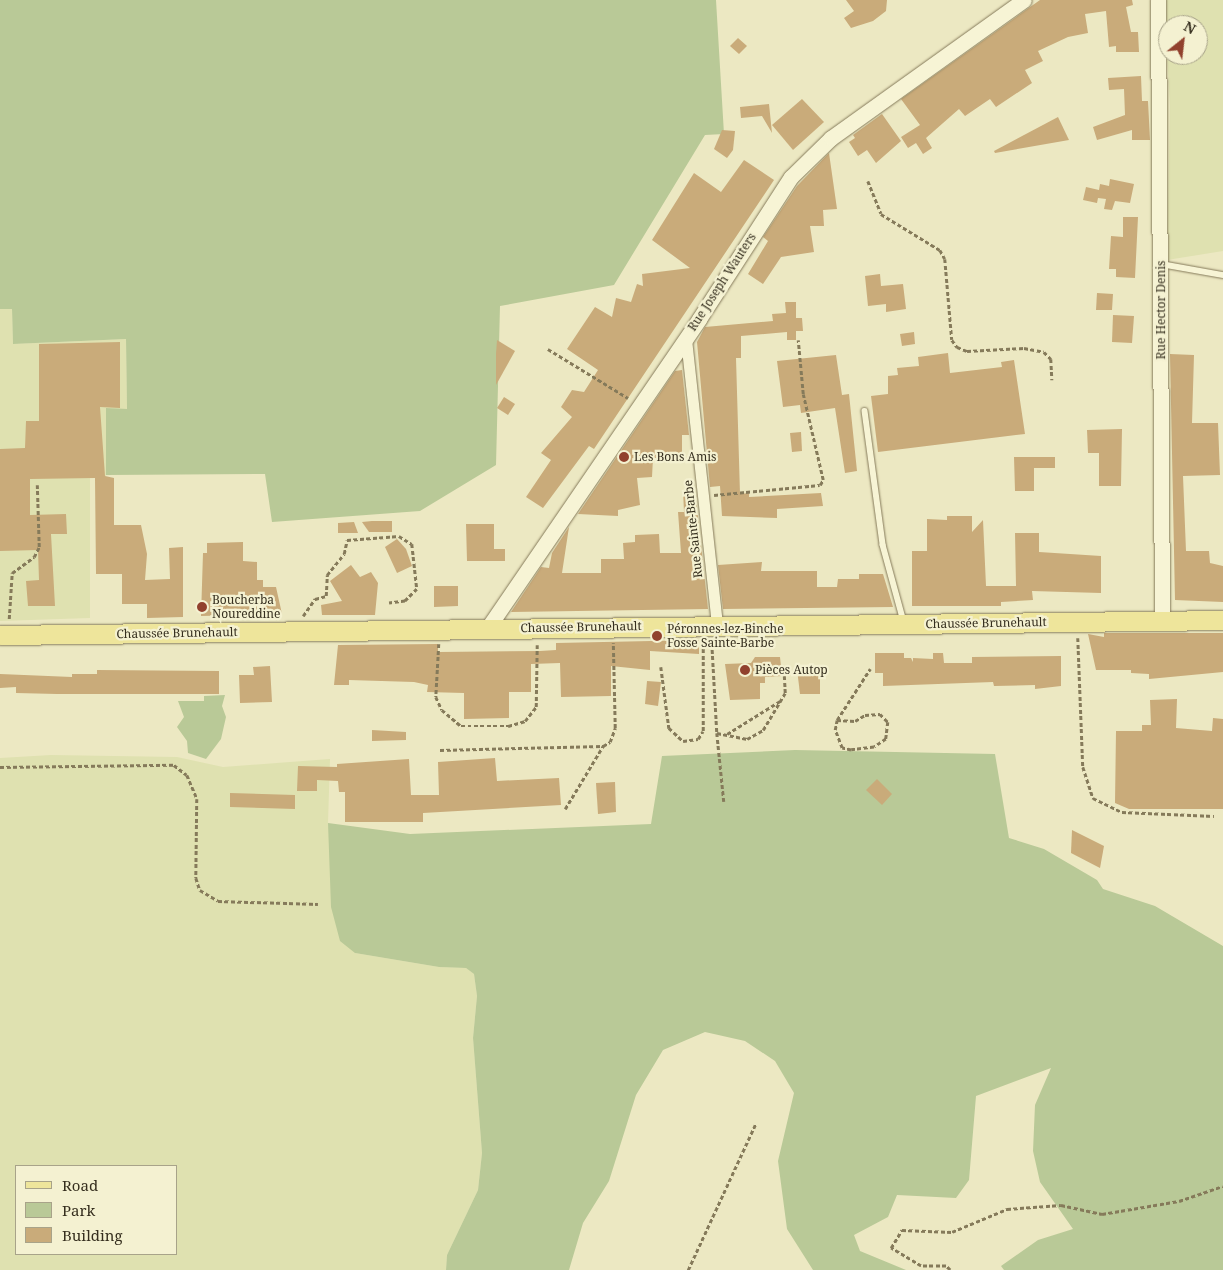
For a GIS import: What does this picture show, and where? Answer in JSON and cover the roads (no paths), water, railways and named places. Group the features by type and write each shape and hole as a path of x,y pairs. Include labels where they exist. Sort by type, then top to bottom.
{"main road":[{"name":"Chaussée Brunehault","path":"4,635 1223,620"}],"street":[{"name":"Rue Joseph Wauters","path":"487,629 686,339 791,177 813,153 1024,0"},
{"name":"Rue Hector Denis","path":"1158,0 1162,264 1162,620"},
{"name":"Rue Sainte-Barbe","path":"686,339 703,496 711,626"}],"lane":[{"path":"1162,264 1223,275"},
{"path":"865,411 883,545 905,624"}],"place":[{"name":"Les Bons Amis","path":"624,457"},
{"name":"Boucherba Noureddine","path":"202,607"},
{"name":"Péronnes-lez-Binche Fosse Sainte-Barbe","path":"657,636"},
{"name":"Pièces Autop","path":"745,670"}]}
